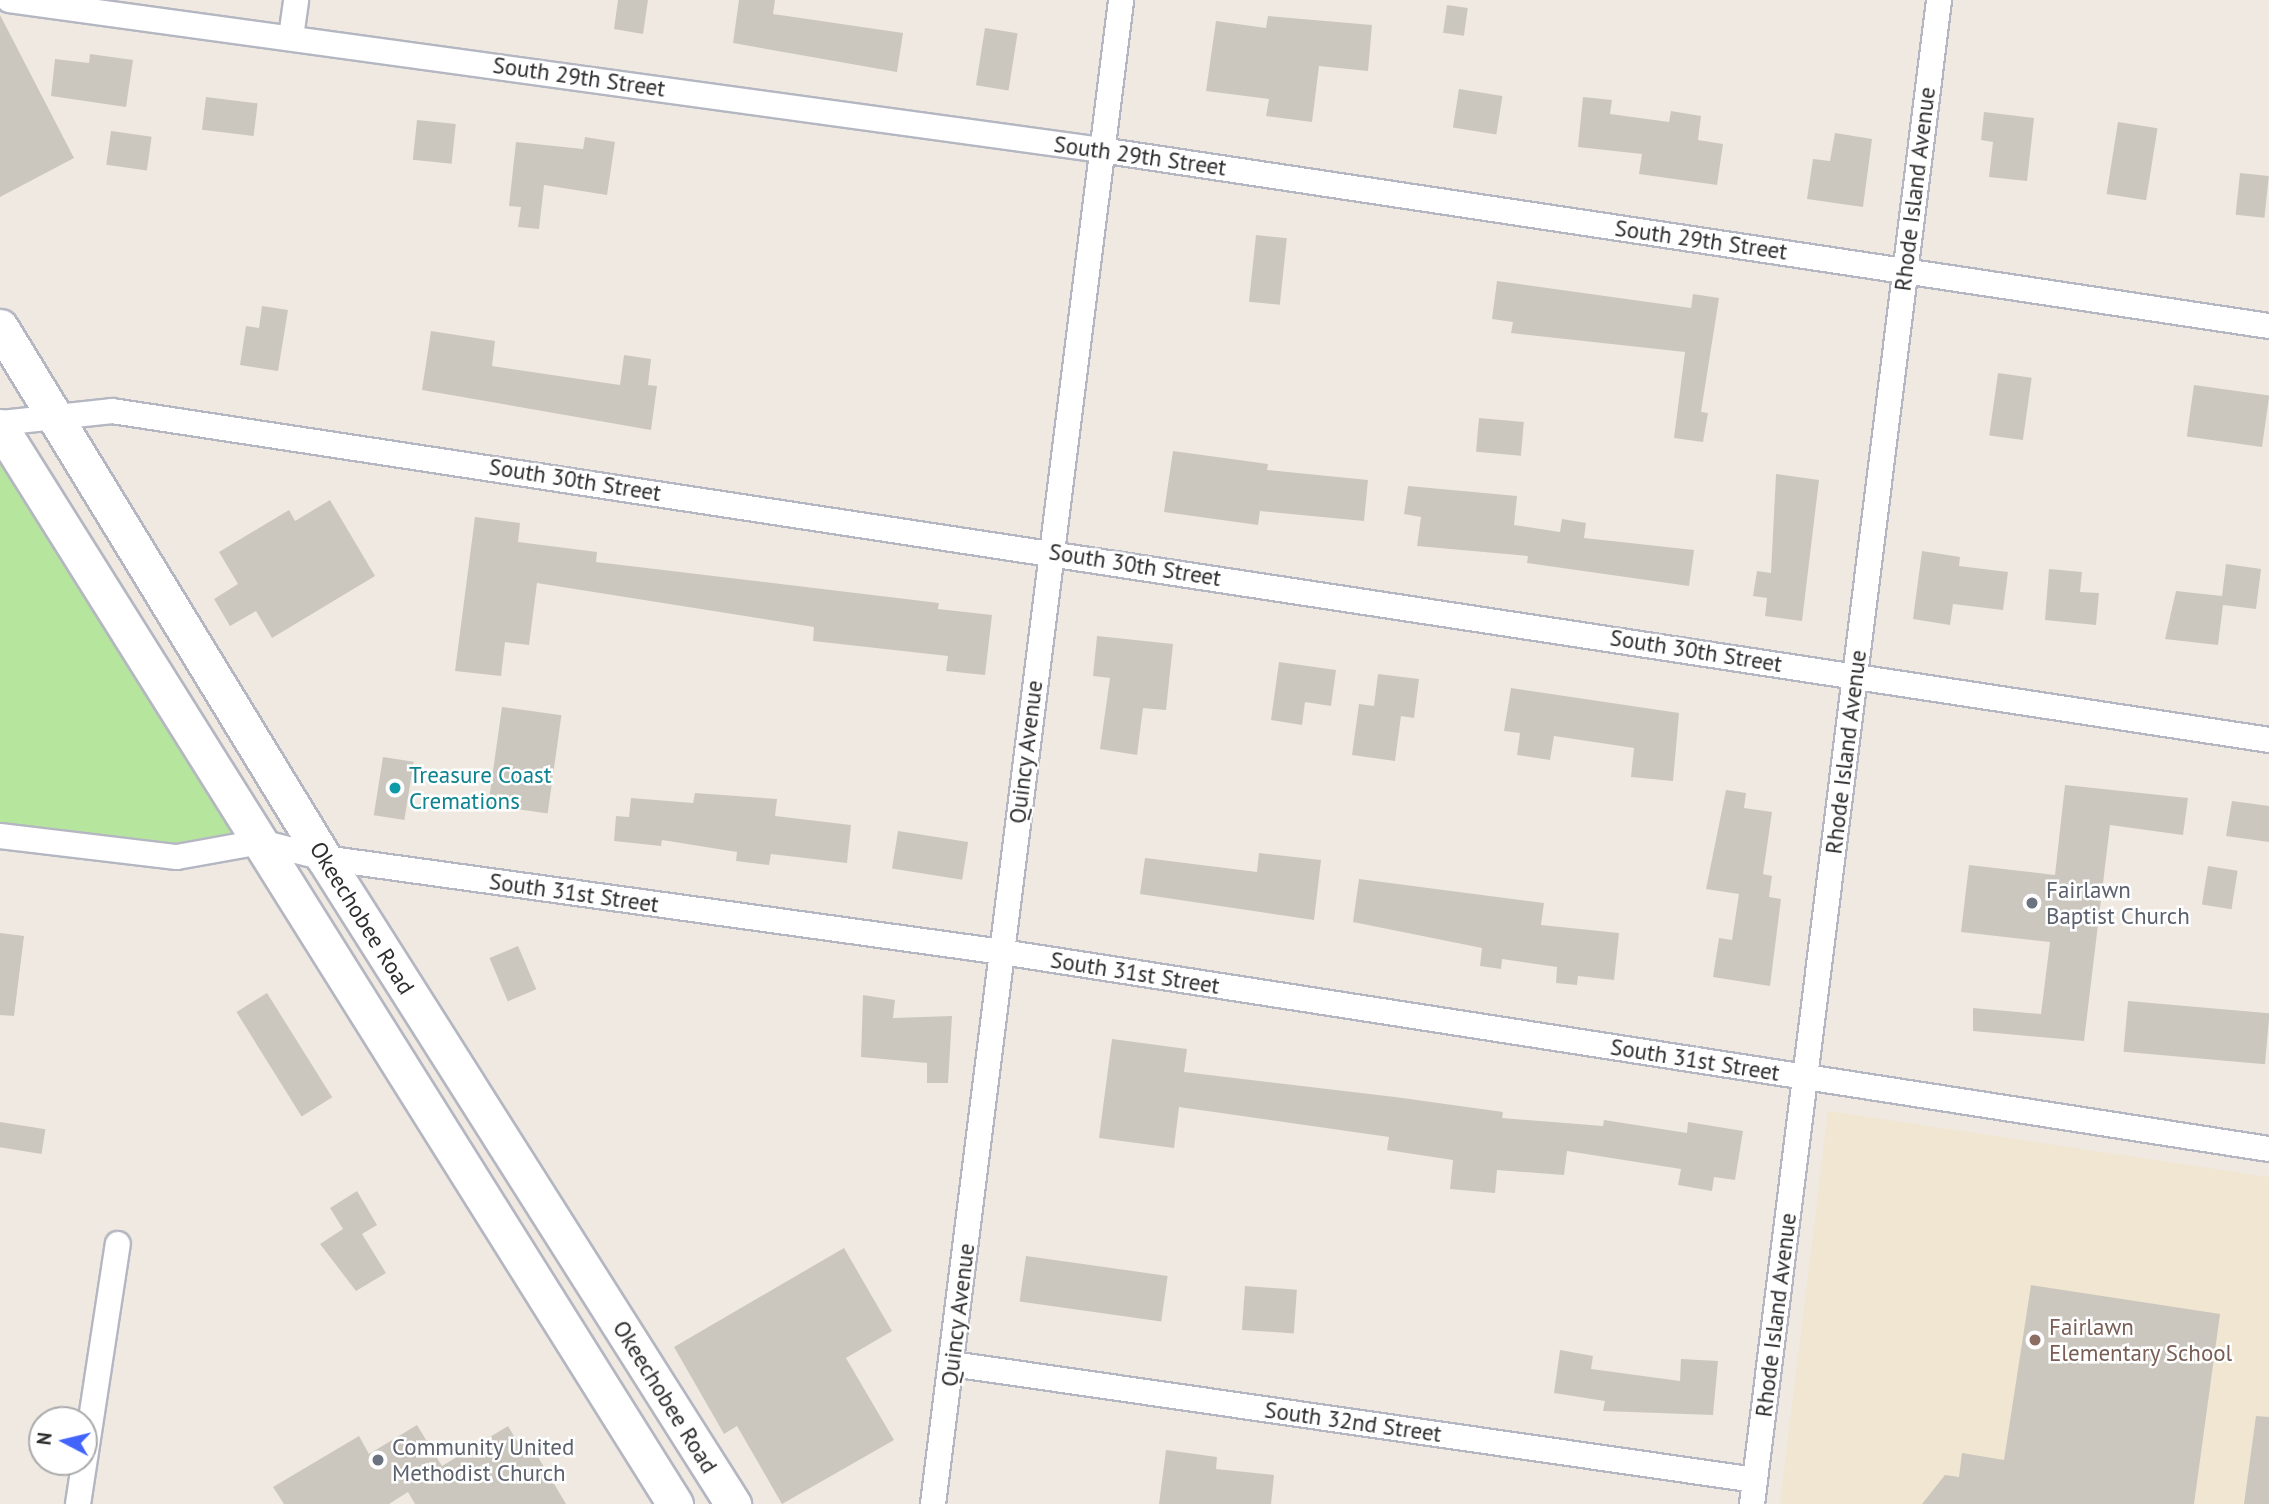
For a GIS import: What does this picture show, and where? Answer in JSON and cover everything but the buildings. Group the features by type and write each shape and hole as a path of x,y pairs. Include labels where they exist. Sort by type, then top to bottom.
{"main road":[{"name":"Okeechobee Road","path":"0,327 324,858 733,1504"},
{"name":"Okeechobee Road","path":"0,425 675,1504"}],"street":[{"name":"South 29th Street","path":"9,0 1101,150 2269,326"},
{"path":"291,37 296,0"},
{"name":"Quincy Avenue","path":"933,1504 1049,551 1121,0"},
{"name":"Rhode Island Avenue","path":"1754,1492 1939,0"},
{"name":"South 30th Street","path":"0,425 112,411 1049,551 2269,740"},
{"name":"South 31st Street","path":"0,836 177,857 260,842 324,858 1002,953 2269,1149"},
{"path":"78,1504 118,1244"},
{"name":"South 32nd Street","path":"952,1364 1754,1492"}],"shaded area":[{"name":"Fairlawn Elementary School","path":"1828,1111 2269,1177 2269,1504 1780,1504"}],"green space":[{"path":"0,455 236,832 176,843 0,822"}],"place":[{"name":"Treasure Coast Cremations","path":"395,788"},
{"name":"Fairlawn Baptist Church","path":"2032,903"},
{"name":"Fairlawn Elementary School","path":"2035,1340"},
{"name":"Community United Methodist Church","path":"378,1460"}]}
